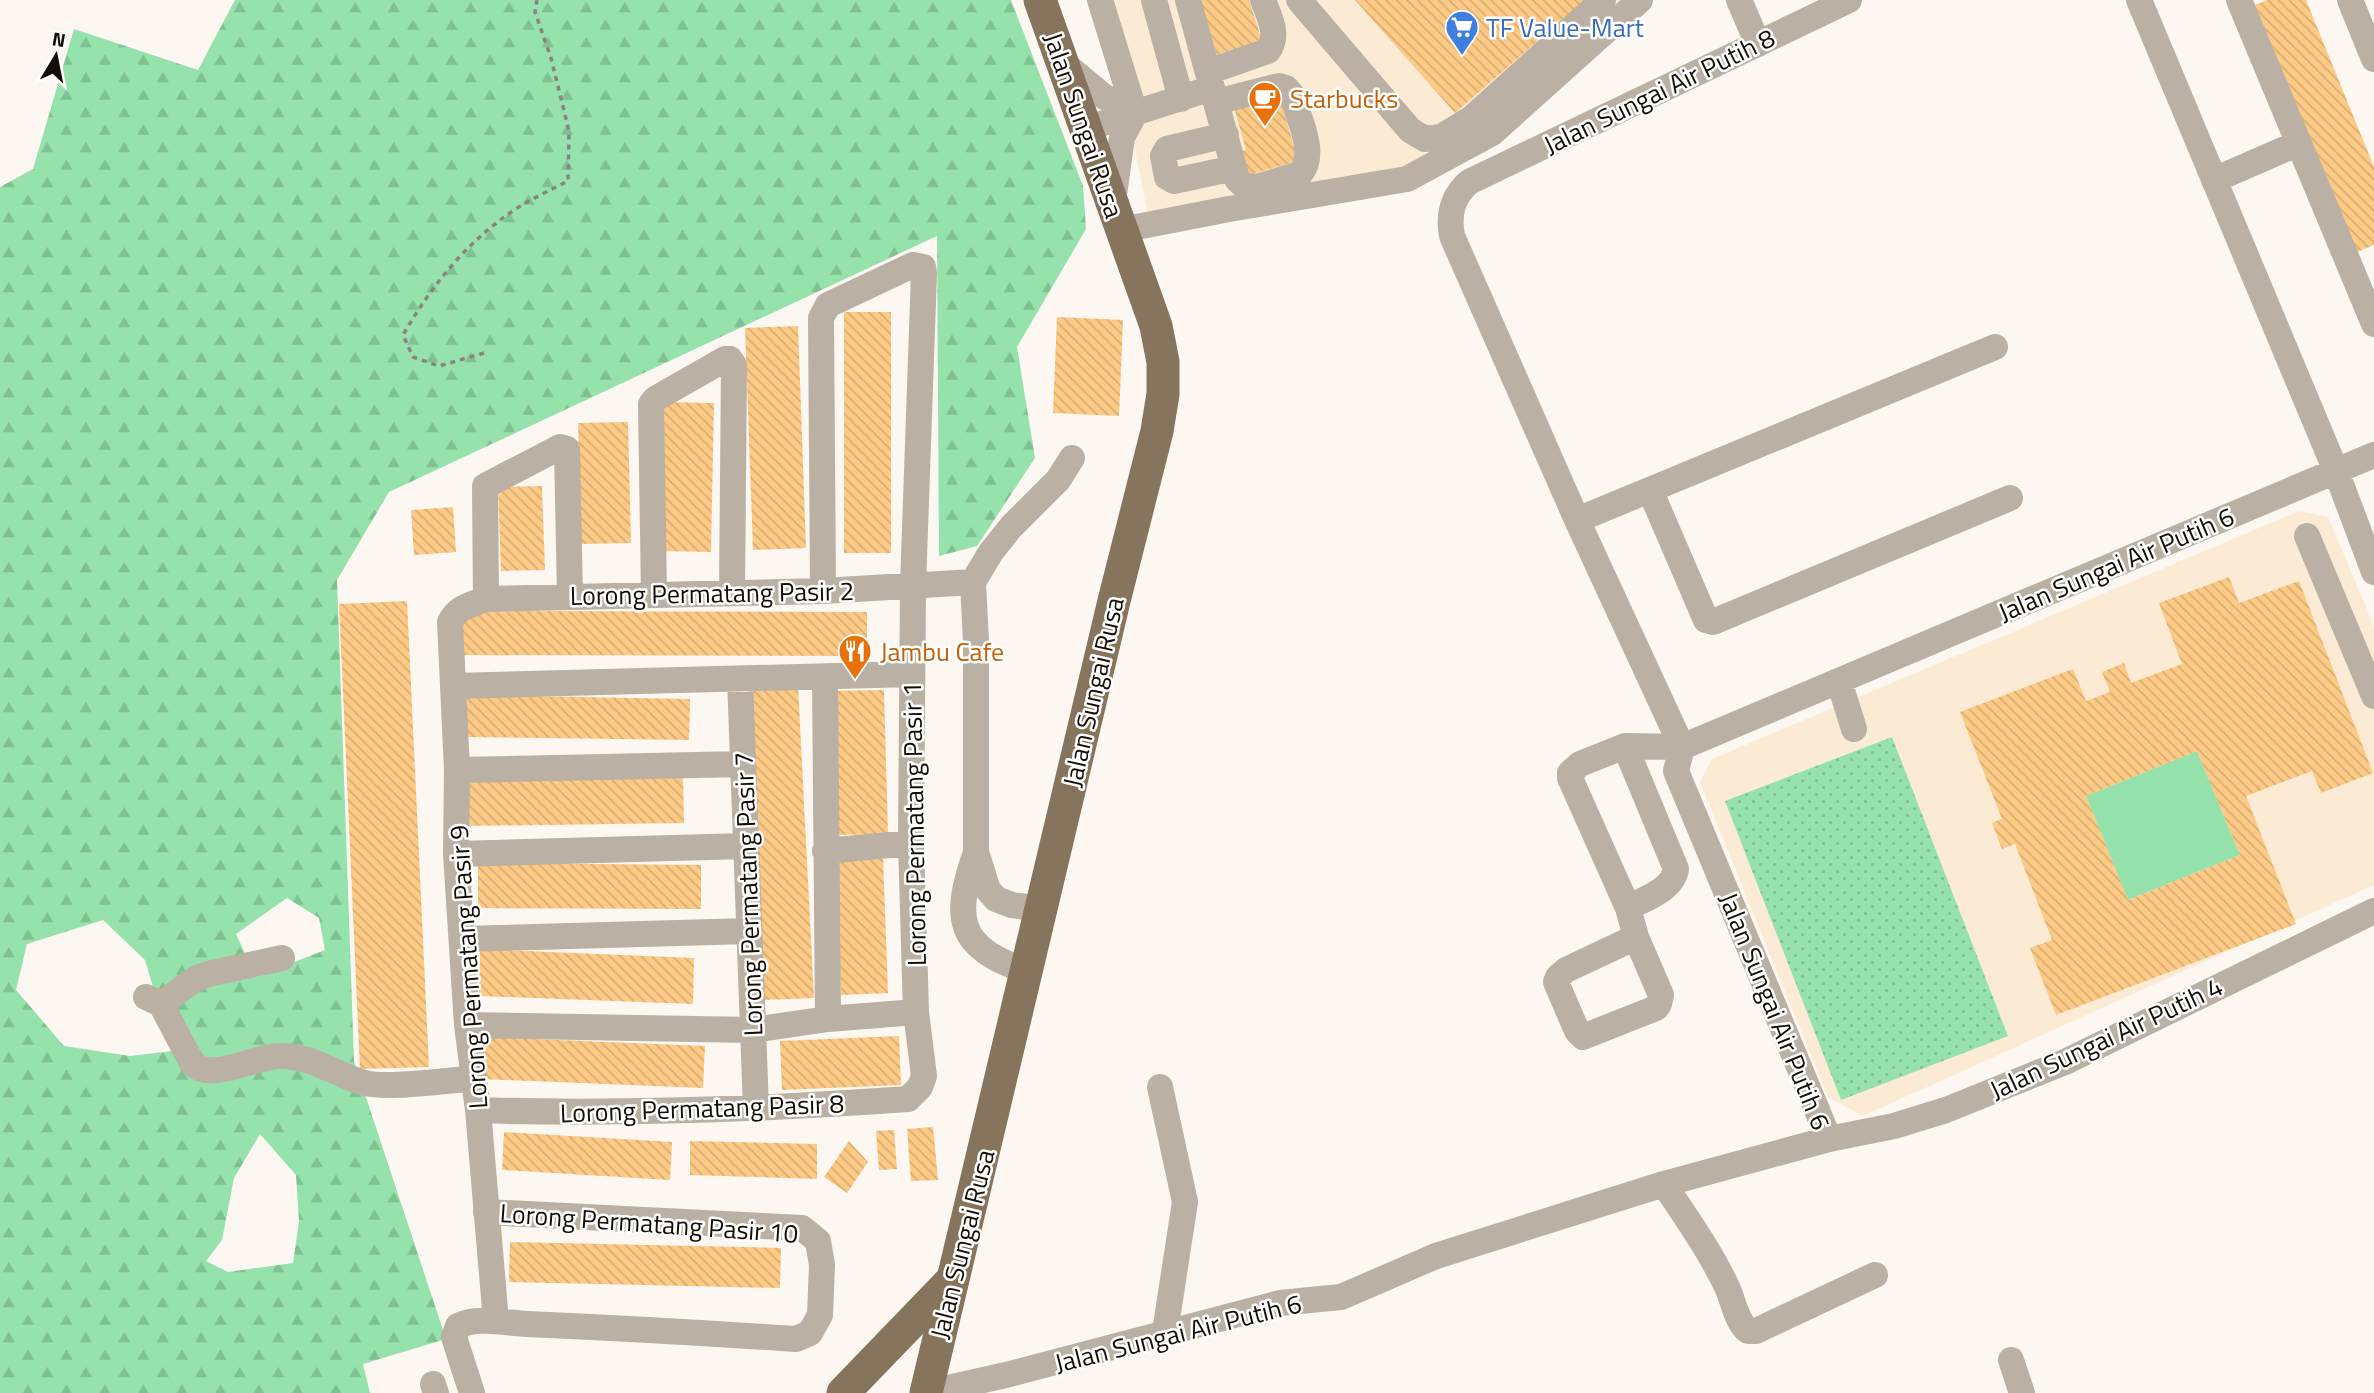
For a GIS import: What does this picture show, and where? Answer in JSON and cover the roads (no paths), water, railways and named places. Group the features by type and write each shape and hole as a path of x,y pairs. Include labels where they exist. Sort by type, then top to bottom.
{"main road":[{"name":"Jalan Sungai Rusa","path":"926,1393 1157,431 1163,394 1163,362 1156,326 1040,0"},
{"path":"843,1393 954,1278"}],"street":[{"path":"1100,0 1135,113 1122,137 1116,218 1229,209 1407,179 1492,134 1640,0"},
{"path":"1154,0 1181,99"},
{"path":"1188,0 1237,179 1250,187 1300,174 1308,154 1263,0"},
{"path":"1299,0 1410,130 1425,139 1441,137 1472,118 1603,0"},
{"path":"1739,0 1758,44"},
{"name":"Jalan Sungai Air Putih 8","path":"1577,520 1452,236 1452,206 1457,194 1469,182 1849,0"},
{"path":"2139,0 2336,471 2374,572"},
{"path":"2239,0 2374,324"},
{"path":"2350,0 2374,58"},
{"path":"1085,129 1212,87 1268,51 1274,32"},
{"path":"1061,61 1103,96 1135,113"},
{"path":"1212,87 1279,86 1286,88 1292,95"},
{"path":"1226,135 1167,149 1163,156 1167,177 1174,181 1234,168"},
{"path":"2214,180 2299,143"},
{"name":"Lorong Permatang Pasir 1","path":"823,591 821,318 828,305 913,265 923,267 913,586 911,843 916,1012 924,1076 920,1087"},
{"path":"1636,937 1628,908 1570,773 1580,764 1625,746 1682,747 1577,520 1995,346"},
{"path":"654,595 651,404 654,399 725,359 730,359 734,365 732,593"},
{"path":"486,599 485,486 560,447 567,449 570,596"},
{"name":"Jalan Sungai Air Putih 6","path":"926,1393 1006,1375 1280,1303 1341,1297 1436,1256 1664,1184 1829,1139 1676,771 1682,747 2374,455"},
{"path":"1026,971 1001,962 982,951 963,918 963,896 976,852 976,642 973,582 991,552 1059,480 1072,458"},
{"path":"1650,490 1706,620 1713,622 2010,498"},
{"path":"2307,536 2374,696"},
{"name":"Lorong Permatang Pasir 2","path":"454,614 459,609 486,599 823,591 973,582"},
{"name":"Lorong Permatang Pasir 9","path":"454,614 450,622 461,939 496,1321"},
{"path":"453,686 912,674"},
{"path":"825,677 828,1019"},
{"name":"Lorong Permatang Pasir 7","path":"740,680 756,1109"},
{"path":"1839,681 1854,729"},
{"path":"1625,746 1676,869 1675,877 1669,885 1628,908"},
{"path":"457,770 743,764"},
{"path":"825,851 911,843"},
{"path":"456,854 746,846"},
{"path":"976,852 988,890 996,899 1012,905 1041,909"},
{"name":"Jalan Sungai Air Putih 4","path":"1829,1139 1894,1126 1946,1110 2065,1062 2374,911"},
{"path":"461,939 749,931"},
{"path":"282,958 208,974 154,1001 198,1069 216,1071 277,1056 303,1057 355,1080 374,1084 472,1079"},
{"path":"467,1025 753,1030 828,1019 916,1012"},
{"name":"Lorong Permatang Pasir 8","path":"478,1111 541,1113 756,1109 908,1099 920,1087"},
{"path":"1160,1087 1185,1202 1165,1332"},
{"path":"1664,1184 1701,1241 1728,1289 1742,1327 1748,1331 1756,1331 1875,1275"},
{"name":"Lorong Permatang Pasir 10","path":"472,1393 454,1337 455,1331 463,1324 496,1321 796,1339 810,1333 820,1315 822,1265 818,1241 810,1233 796,1227 486,1212"},
{"path":"2011,1360 2022,1393"}],"place":[{"name":"TF Value-Mart","path":"1462,57"},
{"name":"Starbucks","path":"1265,128"},
{"name":"Jambu Cafe","path":"855,681"}]}
